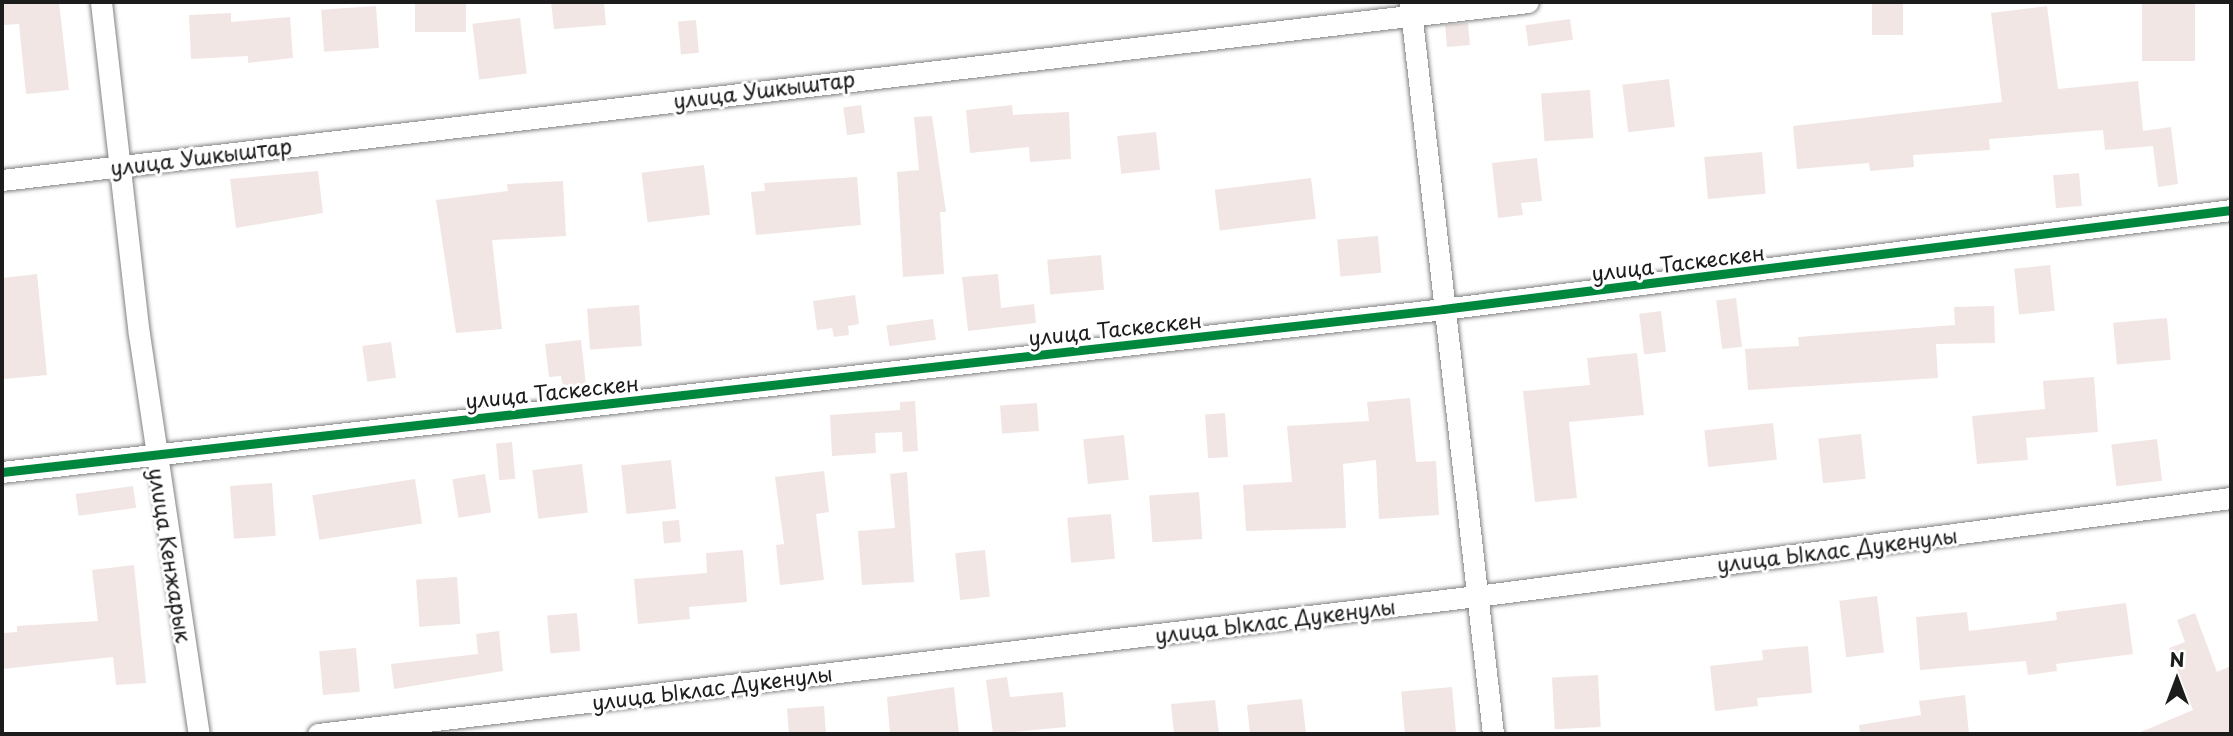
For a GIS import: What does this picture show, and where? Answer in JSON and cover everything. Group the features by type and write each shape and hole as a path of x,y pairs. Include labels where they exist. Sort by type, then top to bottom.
{"street":[{"name":"улица Кенжарык","path":"101,2 139,334 199,734"},
{"name":"улица Ушкыштар","path":"2,180 1411,8 1528,2"},
{"path":"1411,8 1493,734"},
{"name":"улица Таскескен","path":"2,472 1443,309 2231,211"},
{"name":"улица Ыклас Дукенулы","path":"318,734 1477,596 2231,498"}],"building":[{"path":"2,2 59,2 69,90 26,94 19,24 2,25"},
{"path":"415,2 466,2 466,32 415,32"},
{"path":"551,2 604,2 606,25 554,29"},
{"path":"1872,2 1903,2 1903,35 1872,35"},
{"path":"2142,2 2195,2 2195,61 2142,61"},
{"path":"376,6 379,48 324,52 321,10"},
{"path":"2047,6 2058,89 2138,81 2143,131 2171,127 2178,184 2158,187 2153,146 2105,150 2103,130 1989,139 1990,150 1913,155 1914,167 1870,171 1869,163 1797,169 1793,126 2002,102 1991,13"},
{"path":"231,13 231,22 290,17 293,58 248,63 248,56 191,59 189,15"},
{"path":"520,18 527,74 479,79 472,24"},
{"path":"1570,19 1573,40 1528,46 1525,25"},
{"path":"696,20 699,53 681,54 678,22"},
{"path":"1468,23 1470,45 1447,47 1445,25"},
{"path":"1669,79 1675,127 1628,132 1622,85"},
{"path":"1590,90 1593,138 1544,141 1541,93"},
{"path":"861,105 865,133 847,135 843,108"},
{"path":"1012,105 1013,115 1069,112 1071,159 1030,162 1029,147 970,153 966,110"},
{"path":"932,116 946,212 940,212 944,274 903,277 897,172 919,170 914,117"},
{"path":"1156,132 1160,170 1121,174 1117,136"},
{"path":"1762,152 1766,194 1708,199 1704,157"},
{"path":"1537,158 1542,201 1521,203 1523,215 1498,218 1492,163"},
{"path":"704,165 710,215 648,222 641,173"},
{"path":"318,171 323,213 236,228 230,179"},
{"path":"2079,173 2082,206 2056,208 2053,175"},
{"path":"857,177 861,225 756,235 751,192 765,191 764,183"},
{"path":"1311,178 1316,219 1220,231 1215,190"},
{"path":"563,181 566,236 492,240 502,329 456,333 436,200 508,191 507,184"},
{"path":"1378,236 1381,273 1340,276 1337,240"},
{"path":"1101,255 1104,290 1050,295 1047,260"},
{"path":"2050,265 2055,311 2019,315 2014,269"},
{"path":"37,274 47,375 4,379 2,278"},
{"path":"998,274 1001,308 1034,304 1036,323 968,331 962,277"},
{"path":"855,295 859,324 848,326 849,335 834,337 832,328 817,330 813,301"},
{"path":"1736,298 1742,347 1722,349 1716,300"},
{"path":"639,305 642,346 590,350 587,309"},
{"path":"1994,306 1995,343 1936,344 1938,378 1748,390 1745,349 1799,346 1798,337 1955,325 1954,307"},
{"path":"1661,311 1666,352 1644,354 1639,314"},
{"path":"2167,318 2171,360 2117,365 2113,323"},
{"path":"933,319 936,340 889,346 886,326"},
{"path":"581,340 586,385 563,387 561,376 549,377 545,344"},
{"path":"391,342 396,378 367,382 362,346"},
{"path":"1637,353 1644,415 1569,422 1577,498 1535,502 1523,391 1590,385 1587,358"},
{"path":"2094,377 2098,432 2026,438 2028,460 1977,464 1972,416 2045,409 2043,381"},
{"path":"1410,398 1416,462 1436,461 1439,515 1379,519 1376,460 1343,464 1346,528 1246,531 1243,485 1292,482 1287,426 1369,421 1367,402"},
{"path":"915,401 918,451 903,452 902,432 875,433 876,453 832,456 830,415 900,410 900,402"},
{"path":"1037,403 1039,431 1002,434 1000,406"},
{"path":"1225,413 1228,457 1208,458 1205,414"},
{"path":"1773,423 1777,460 1708,467 1704,430"},
{"path":"1861,434 1866,479 1823,483 1818,438"},
{"path":"1124,435 1129,480 1088,484 1083,439"},
{"path":"2157,439 2162,481 2116,486 2111,445"},
{"path":"512,442 515,479 499,480 496,443"},
{"path":"671,460 676,509 626,514 621,465"},
{"path":"582,464 588,513 538,519 532,470"},
{"path":"824,471 829,512 816,514 824,580 780,585 776,545 784,544 775,477"},
{"path":"907,472 914,582 862,585 858,531 895,528 890,474"},
{"path":"485,474 491,513 459,518 452,479"},
{"path":"415,479 422,523 319,540 312,495"},
{"path":"272,483 276,536 234,539 230,486"},
{"path":"133,486 136,508 79,516 76,494"},
{"path":"1199,492 1202,539 1152,542 1149,495"},
{"path":"1111,514 1115,559 1071,563 1067,518"},
{"path":"679,520 681,542 664,543 662,521"},
{"path":"743,550 747,602 689,607 690,619 638,624 634,579 707,573 706,553"},
{"path":"985,550 990,597 960,600 955,553"},
{"path":"134,565 146,683 116,685 113,657 2,669 2,633 17,632 17,626 98,621 92,570"},
{"path":"457,577 460,624 419,627 416,580"},
{"path":"1877,596 1884,653 1846,657 1839,601"},
{"path":"2126,603 2133,654 2056,664 2057,671 2028,675 2026,661 1920,670 1916,617 1967,612 1969,631 2057,620 2056,612"},
{"path":"577,613 580,651 550,653 547,616"},
{"path":"2195,613 2217,672 2231,666 2231,734 2136,734 2193,710 2169,648 2185,642 2177,620"},
{"path":"499,631 503,671 394,689 391,664 478,654 476,634"},
{"path":"1808,646 1812,693 1757,698 1758,706 1715,711 1710,666 1763,660 1762,650"},
{"path":"356,648 360,692 323,695 319,651"},
{"path":"1598,675 1601,727 1555,729 1552,677"},
{"path":"1007,677 1010,697 1063,692 1066,727 993,734 986,680"},
{"path":"954,687 959,734 890,734 887,697"},
{"path":"1452,687 1456,734 1405,734 1401,691"},
{"path":"1965,695 1969,734 1860,734 1859,725 1921,715 1919,701"},
{"path":"1302,699 1306,734 1250,734 1247,705"},
{"path":"1215,700 1219,734 1174,734 1171,704"},
{"path":"824,706 826,734 789,734 787,709"}],"cycle path":[{"path":"2,472 1443,309 2231,210"}]}
